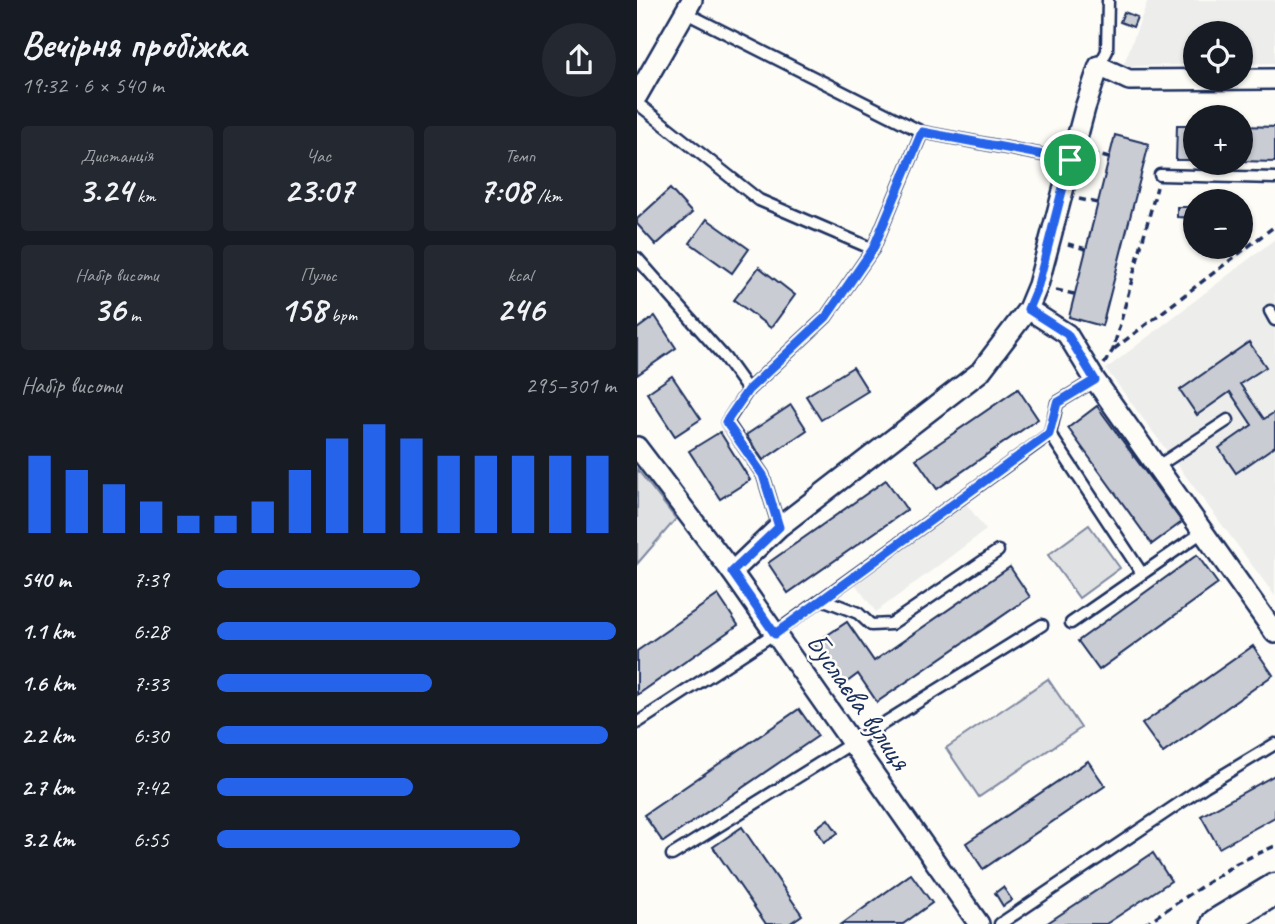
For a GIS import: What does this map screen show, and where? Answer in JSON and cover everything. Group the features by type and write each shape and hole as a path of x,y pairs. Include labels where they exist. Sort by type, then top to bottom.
{"main road":[{"path":"1217,924 1275,889"}],"street":[{"path":"637,96 689,6"},
{"path":"732,572 779,527 980,372 1028,309 1038,285 1070,160 1099,66 1129,80 1275,79"},
{"path":"1028,309 1067,334 1095,380 1275,634"},
{"name":"Буслаєва вулиця","path":"637,447 732,572 979,924"}],"lane":[{"path":"1099,66 1107,51 1108,0"},
{"path":"689,6 922,132 1070,160"},
{"path":"637,103 759,200 873,249"},
{"path":"779,527 763,475 726,422 748,390 826,317 873,249 922,132"},
{"path":"1160,175 1275,178"},
{"path":"637,258 725,358 748,390"},
{"path":"637,723 775,634 1049,434 1057,403 1095,380"},
{"path":"1158,466 1228,420"},
{"path":"1049,434 1141,572"},
{"path":"1071,623 1141,572 1204,531"},
{"path":"822,599 858,613 871,625 891,624 999,551"},
{"path":"672,855 1042,625"},
{"path":"1000,924 1205,786 1275,744"}],"path":[{"path":"1095,380 1113,350 1160,175"},
{"path":"1113,350 1275,226"},
{"path":"1145,924 1237,863 1275,846"}],"shaded area":[{"path":"1148,0 1275,0 1275,63 1253,64 1253,21 1183,21 1183,65 1123,66"},
{"path":"1275,239 1275,596 1106,369 1249,259 1253,259 1253,256"},
{"path":"637,469 676,519 637,564"},
{"path":"965,502 986,530 876,612 855,584"},
{"path":"1089,525 1120,568 1079,598 1048,555"},
{"path":"1048,679 1081,728 979,797 946,748"}],"building":[{"path":"1124,12 1137,17 1133,27 1120,22"},
{"path":"1177,125 1183,125 1183,160 1176,160"},
{"path":"1253,126 1275,127 1275,162 1253,161"},
{"path":"1115,135 1149,144 1102,326 1069,317"},
{"path":"670,189 692,213 656,245 637,224 637,219"},
{"path":"1177,207 1183,207 1183,217 1177,217"},
{"path":"707,219 749,249 732,273 690,243"},
{"path":"759,267 795,295 771,328 734,300"},
{"path":"655,316 676,348 637,375 637,329"},
{"path":"1249,342 1266,367 1240,384 1264,419 1275,412 1275,446 1236,473 1219,448 1252,425 1230,392 1197,415 1180,390"},
{"path":"853,367 868,391 821,420 806,396"},
{"path":"672,376 701,419 675,436 647,393"},
{"path":"1018,389 1038,419 937,489 916,459"},
{"path":"791,405 807,430 763,460 746,435"},
{"path":"1097,406 1182,522 1152,544 1068,428"},
{"path":"720,432 750,480 720,499 689,451"},
{"path":"886,480 907,510 788,593 768,563"},
{"path":"1197,555 1218,584 1099,670 1078,641"},
{"path":"1010,567 1030,597 877,702 858,674 843,685 814,644 847,622 874,661"},
{"path":"718,595 738,625 637,695 637,651"},
{"path":"1253,646 1273,675 1163,753 1142,724"},
{"path":"799,709 818,736 663,842 644,815"},
{"path":"1088,761 1105,786 983,869 966,843"},
{"path":"1275,775 1275,817 1219,848 1201,816"},
{"path":"828,819 838,833 824,842 816,828"},
{"path":"742,827 802,915 789,924 766,924 713,847"},
{"path":"1153,853 1171,881 1106,924 1046,924"},
{"path":"911,874 932,903 903,924 842,924"},
{"path":"1003,887 1012,900 1003,906 995,893"}],"route":[{"path":"922,132 1070,160 1038,285 1028,309 1067,334 1095,380 1057,403 1049,434 775,634 732,572 779,527 763,475 726,422 748,390 826,317 873,249 922,132"}]}
